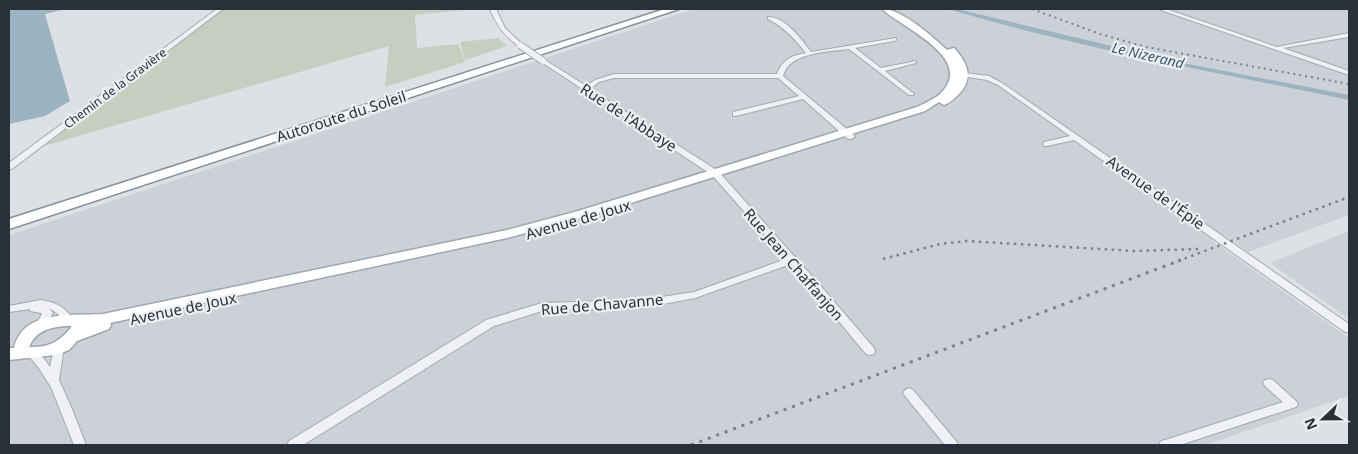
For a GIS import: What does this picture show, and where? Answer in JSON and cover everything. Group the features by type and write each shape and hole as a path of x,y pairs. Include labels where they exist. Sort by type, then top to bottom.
{"highway":[{"name":"Autoroute du Soleil","path":"9,215 656,9"},
{"name":"Autoroute du Soleil","path":"9,224 674,9"}],"main road":[{"path":"886,9 938,43 952,60 959,74"},
{"path":"894,9 945,44 961,63 959,74"},
{"name":"Avenue de Joux","path":"72,326 107,324 536,232 922,112 944,102 958,91 959,74"},
{"path":"9,345 22,350 59,348 72,326 56,320 39,327 22,350"}],"street":[{"name":"Chemin de la Gravière","path":"9,167 220,9"},
{"name":"Rue de l'Abbaye","path":"493,9 496,21 502,30 520,45 716,175"},
{"path":"1161,9 1349,73"},
{"path":"770,18 779,22 793,33 810,54"},
{"path":"1277,47 1349,35"},
{"path":"780,76 782,68 789,61 810,54 894,39"},
{"path":"851,48 911,94"},
{"path":"880,70 914,62"},
{"path":"586,89 597,81 614,76 762,74 780,76 848,135"},
{"name":"Avenue de l'Épie","path":"959,74 989,78 1000,84 1349,329"},
{"path":"736,114 804,97"},
{"path":"1048,144 1076,137"},
{"name":"Rue Jean Chaffanjon","path":"716,175 870,351"},
{"name":"Rue de Chavanne","path":"293,445 490,323 542,307 642,304 695,295 792,260"},
{"path":"9,309 51,304 59,308 72,326"},
{"path":"26,307 47,311 47,316 39,327"},
{"path":"54,381 59,348"},
{"path":"22,350 41,362 54,381 80,445"},
{"path":"1165,445 1292,404 1269,383"},
{"path":"909,393 952,445"}],"shaded area":[{"path":"694,9 1349,9 1349,215 1248,252 1225,235 1211,240 1349,338 1349,396 1205,445 9,445 9,235"},
{"path":"1349,231 1349,319 1270,263"}],"green space":[{"path":"223,9 474,9 415,15 417,48 458,44 465,62 385,87 389,46 44,146"},
{"path":"498,38 507,46 465,60 460,42"}],"water":[{"path":"9,9 66,9 45,14 70,101 45,116 9,124"},
{"name":"Le Nizerand","path":"948,9 961,10 1183,63 1349,95 1349,100 1097,48"}],"railway":[{"path":"1032,9 1100,34 1146,47 1349,84"},
{"path":"1178,261 1349,197"},
{"path":"883,259 940,244 966,241 1134,251 1198,249"},
{"path":"691,445 1181,260"}]}
